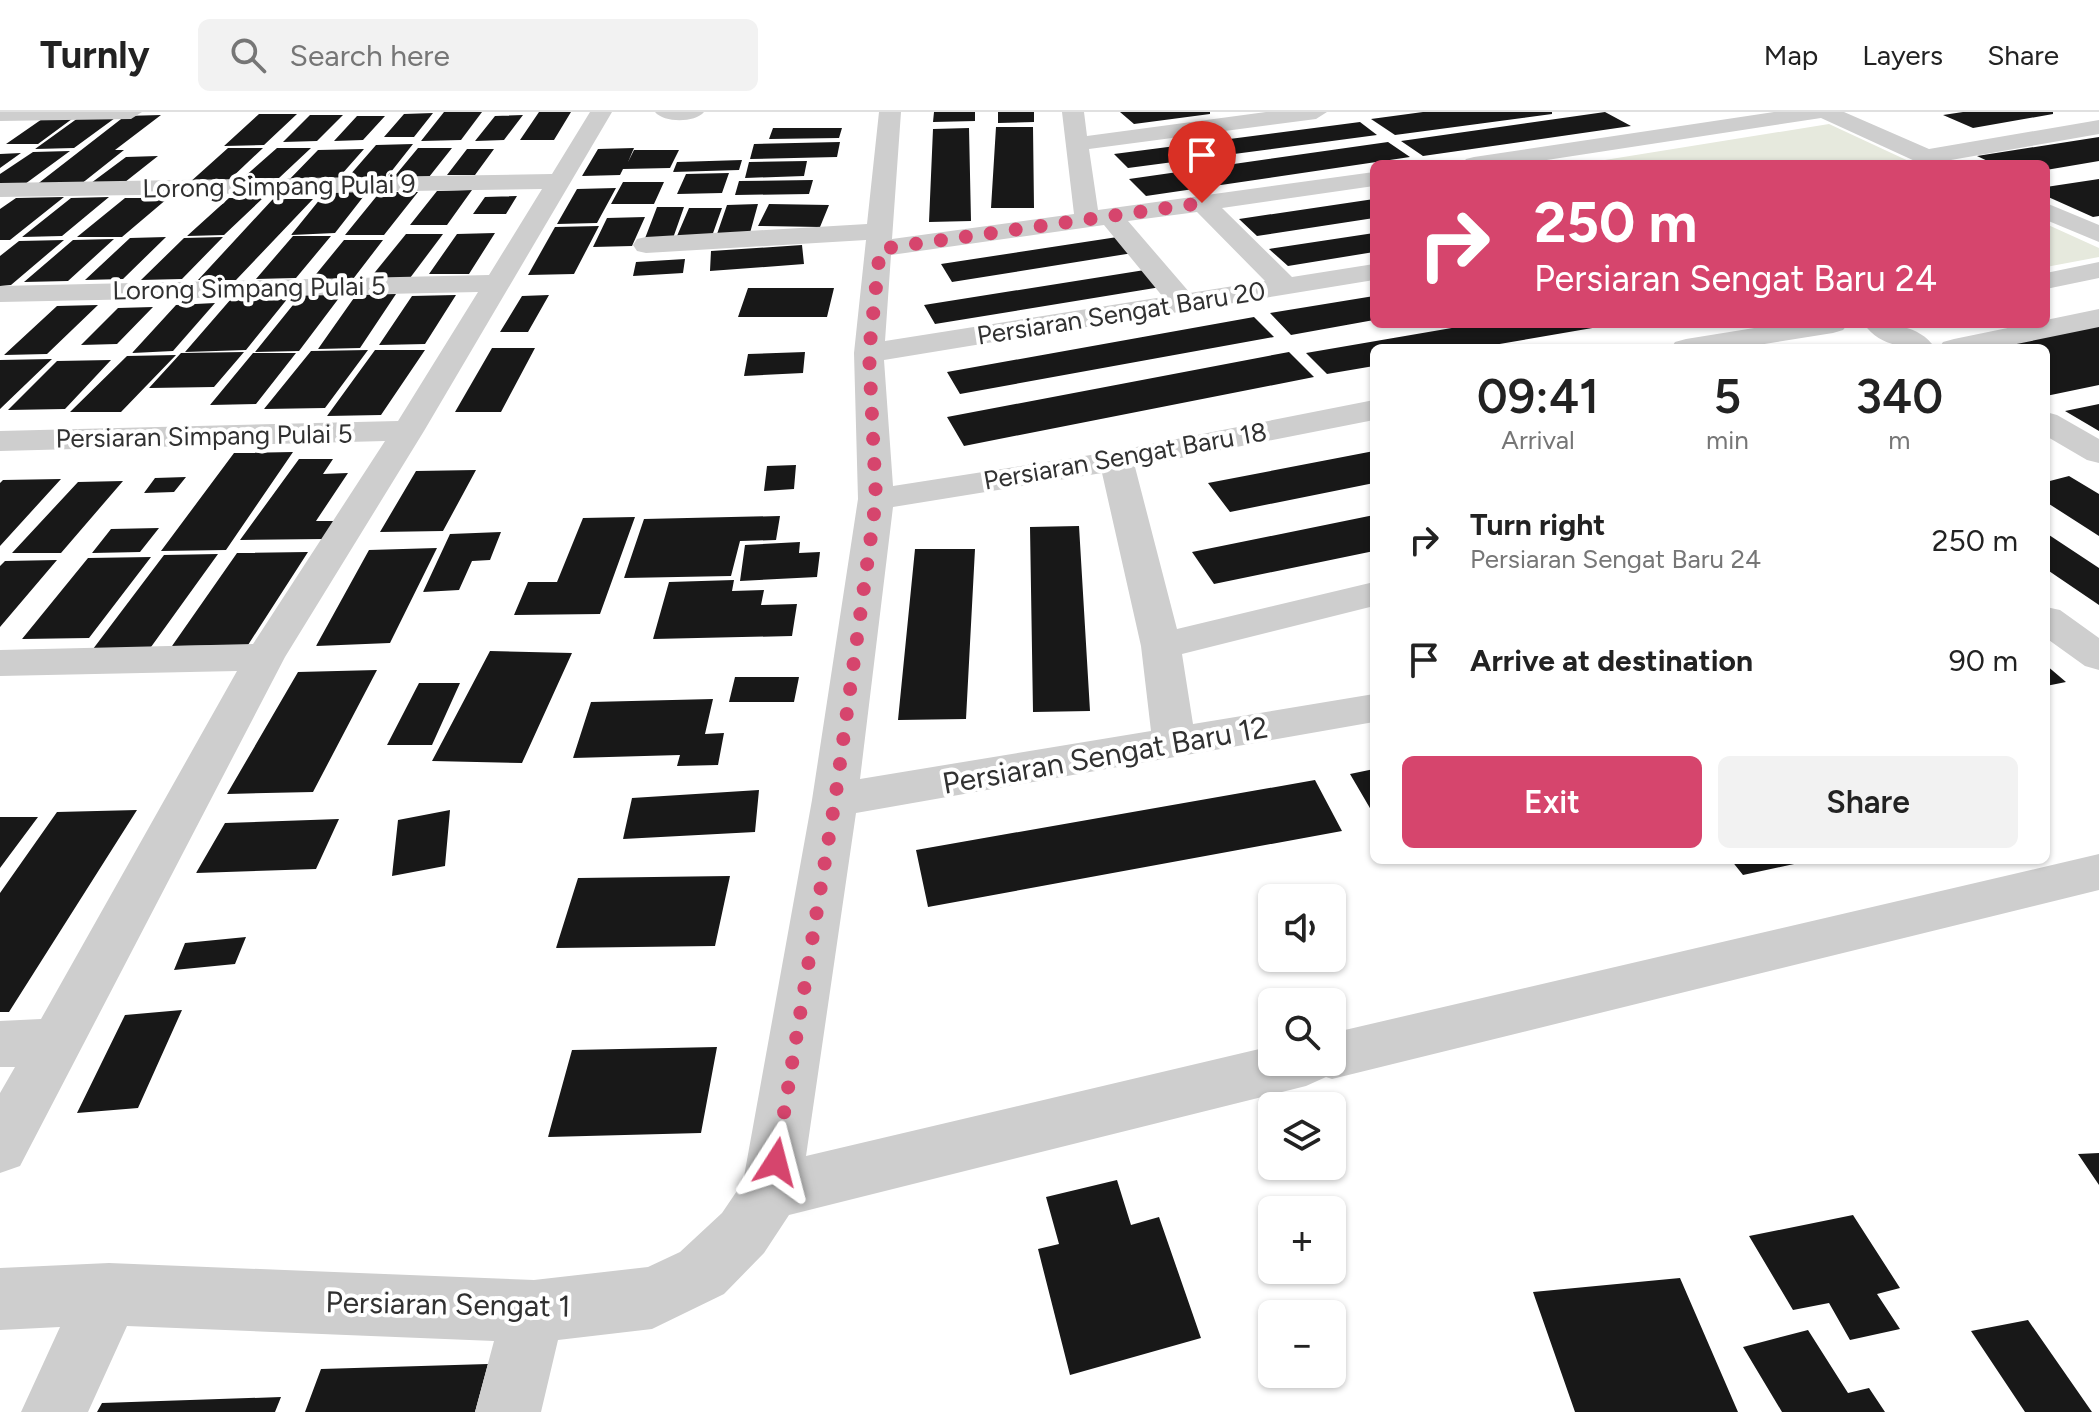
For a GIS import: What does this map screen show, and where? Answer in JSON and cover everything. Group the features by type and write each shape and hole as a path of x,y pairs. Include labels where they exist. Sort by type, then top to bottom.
{"street":[{"path":"0,114 131,112"},
{"path":"0,1147 265,657 408,431 601,112"},
{"path":"668,112 693,112"},
{"name":"Persiaran Sengat 1","path":"0,1299 109,1294 534,1311 652,1298 702,1273 743,1233 771,1192 835,800 876,499 869,353 890,112"},
{"path":"1073,112 1076,144 1099,218 1184,304"},
{"path":"1076,144 1316,112"},
{"path":"1645,112 1684,132"},
{"path":"1500,160 1818,112"},
{"path":"1826,112 1934,160 2099,127"},
{"path":"646,245 880,240 1099,218 1370,180"},
{"name":"Lorong Simpang Pulai 9","path":"0,190 558,181"},
{"path":"1202,203 1287,287"},
{"path":"2050,213 2099,234"},
{"path":"2050,280 2099,270"},
{"name":"Persiaran Sengat Baru 20","path":"869,353 1370,273"},
{"name":"Lorong Simpang Pulai 5","path":"0,294 498,283"},
{"path":"1973,344 2099,318"},
{"path":"1710,344 1808,328"},
{"path":"1886,328 1913,344"},
{"name":"Persiaran Sengat Baru 18","path":"876,499 1116,461 1370,411"},
{"path":"2050,428 2099,453"},
{"name":"Persiaran Simpang Pulai 5","path":"0,441 408,431"},
{"path":"1116,461 1161,646 1174,744"},
{"path":"1161,646 1370,595"},
{"path":"2050,622 2099,657"},
{"path":"0,663 265,657"},
{"name":"Persiaran Sengat Baru 12","path":"835,800 1370,709"},
{"path":"1346,1053 2099,872"},
{"path":"0,1044 55,1042"},
{"path":"771,1192 1258,1074"},
{"path":"54,1412 109,1294"},
{"path":"508,1412 534,1311"}],"shaded area":[{"path":"1829,124 1906,160 1605,160"},
{"path":"2050,226 2099,248 2099,257 2050,266"}],"building":[{"path":"444,112 482,112 461,140 421,141"},
{"path":"539,112 571,112 554,140 520,140"},
{"path":"934,112 975,112 975,121 933,122"},
{"path":"998,112 1034,112 1034,122 998,123"},
{"path":"1120,112 1210,112 1210,114 1134,124"},
{"path":"1423,112 1552,114 1395,135 1371,119"},
{"path":"1605,112 1631,126 1423,156 1401,141"},
{"path":"1963,112 2053,114 1973,128 1943,115"},
{"path":"433,113 414,137 384,137 404,114"},
{"path":"259,114 297,114 264,145 224,146"},
{"path":"161,115 115,150 124,150 76,188 31,189 125,116"},
{"path":"310,115 343,115 317,141 283,142"},
{"path":"523,115 504,140 475,141 495,116"},
{"path":"76,116 38,144 6,144 45,117"},
{"path":"357,116 385,116 363,140 334,141"},
{"path":"78,118 115,118 74,148 35,149"},
{"path":"1360,122 1377,135 1128,168 1114,154"},
{"path":"996,127 1033,127 1034,208 991,208"},
{"path":"773,128 842,128 839,138 769,139"},
{"path":"969,128 971,221 929,222 933,129"},
{"path":"2099,137 2099,161 2050,169 2050,160 1986,160 1977,156"},
{"path":"840,142 837,157 750,159 754,144"},
{"path":"1388,142 1410,157 1370,160 1370,163 1146,196 1129,179"},
{"path":"413,144 383,182 343,183 376,145"},
{"path":"228,148 263,148 227,182 189,183"},
{"path":"277,148 311,148 279,178 243,178"},
{"path":"418,148 452,148 429,177 394,177"},
{"path":"634,148 628,162 634,150 679,150 670,168 623,169 620,175 582,176 598,149"},
{"path":"364,149 334,183 285,184 318,150"},
{"path":"467,149 494,149 475,175 447,175"},
{"path":"70,151 25,184 0,184 0,174 33,152"},
{"path":"21,153 0,168 0,154"},
{"path":"158,156 120,186 87,186 126,157"},
{"path":"742,160 739,170 673,172 677,162"},
{"path":"807,161 804,176 745,178 749,162"},
{"path":"729,173 722,193 677,194 686,174"},
{"path":"2099,179 2099,216 2093,217 2050,198 2050,186"},
{"path":"813,180 809,194 735,195 739,181"},
{"path":"623,182 664,182 654,204 611,204"},
{"path":"616,188 597,223 557,224 577,189"},
{"path":"472,190 447,225 410,225 437,191"},
{"path":"367,192 335,233 291,235 325,193"},
{"path":"380,192 418,192 384,235 345,235"},
{"path":"517,196 506,214 473,214 485,197"},
{"path":"64,197 10,240 0,240 0,209 16,198"},
{"path":"109,197 62,236 22,237 71,198"},
{"path":"125,198 168,198 122,237 77,237"},
{"path":"229,198 263,198 224,235 187,236"},
{"path":"273,199 313,199 236,280 198,280"},
{"path":"1370,200 1370,219 1257,236 1239,219"},
{"path":"758,204 750,233 717,234 727,205"},
{"path":"769,204 829,205 820,227 758,226"},
{"path":"657,207 684,207 672,241 644,241"},
{"path":"689,208 722,208 712,236 677,236"},
{"path":"645,217 632,246 593,247 607,218"},
{"path":"599,226 574,274 528,275 555,227"},
{"path":"495,233 469,274 429,274 457,234"},
{"path":"406,234 443,234 407,282 367,282"},
{"path":"1370,234 1370,253 1288,266 1269,249"},
{"path":"293,236 331,236 296,278 256,279"},
{"path":"1124,236 1139,252 952,282 941,264"},
{"path":"166,237 123,279 85,280 130,238"},
{"path":"223,237 182,279 141,280 184,238"},
{"path":"114,239 68,281 24,282 73,240"},
{"path":"64,240 11,285 0,286 0,256 19,241"},
{"path":"344,240 383,240 350,283 308,284"},
{"path":"802,245 804,264 710,271 711,251"},
{"path":"685,259 683,273 633,276 636,262"},
{"path":"1151,269 1167,286 935,324 924,305"},
{"path":"748,288 834,288 827,317 738,317"},
{"path":"342,294 299,351 255,352 301,295"},
{"path":"396,294 360,348 318,349 356,295"},
{"path":"456,295 425,344 379,345 412,296"},
{"path":"549,295 528,332 500,332 522,296"},
{"path":"1370,297 1370,321 1291,335 1270,313"},
{"path":"288,298 246,350 185,352 231,299"},
{"path":"215,303 173,351 132,353 176,305"},
{"path":"98,305 47,354 4,355 57,306"},
{"path":"153,307 117,344 81,345 118,308"},
{"path":"1254,317 1274,337 960,394 947,372"},
{"path":"2099,323 2099,385 2050,395 2050,344 2001,344"},
{"path":"1452,328 1592,328 1499,344 1370,344 1370,367 1327,374 1306,353"},
{"path":"492,348 535,348 501,412 455,412"},
{"path":"368,350 325,408 264,409 311,351"},
{"path":"375,350 425,350 381,415 327,416"},
{"path":"244,352 214,387 149,388 181,353"},
{"path":"805,352 803,373 744,376 748,354"},
{"path":"1289,352 1314,377 964,446 947,417"},
{"path":"253,353 296,353 256,404 210,405"},
{"path":"176,355 121,412 70,412 127,356"},
{"path":"52,359 0,409 0,360"},
{"path":"111,360 65,409 8,410 57,361"},
{"path":"2099,404 2099,431 2065,411"},
{"path":"293,452 226,550 161,551 234,453"},
{"path":"1370,452 1370,484 1230,512 1208,483"},
{"path":"299,459 333,459 323,474 348,473 316,521 335,521 324,539 240,540"},
{"path":"796,465 794,489 764,491 767,466"},
{"path":"476,470 443,531 380,532 416,471"},
{"path":"2069,476 2099,494 2099,536 2050,505 2050,481"},
{"path":"186,477 174,492 144,493 155,478"},
{"path":"61,479 0,546 0,483 3,480"},
{"path":"123,481 61,553 12,553 78,482"},
{"path":"780,516 776,540 740,541 731,576 624,578 644,519"},
{"path":"1370,516 1370,552 1214,584 1192,552"},
{"path":"635,517 600,614 514,615 528,582 557,582 583,518"},
{"path":"1079,526 1090,711 1033,712 1030,527"},
{"path":"159,528 140,552 92,553 111,529"},
{"path":"501,532 490,560 472,561 459,590 423,592 450,534"},
{"path":"2050,536 2099,568 2099,605 2050,572"},
{"path":"800,542 799,553 820,552 817,577 740,581 745,545"},
{"path":"437,548 390,643 316,646 369,550"},
{"path":"915,549 975,549 966,719 898,720"},
{"path":"308,552 248,645 172,646 237,553"},
{"path":"218,554 151,647 93,649 164,555"},
{"path":"151,557 89,638 22,639 88,558"},
{"path":"57,560 0,627 0,566 5,561"},
{"path":"734,580 732,591 764,590 761,605 797,604 792,636 653,639 669,582"},
{"path":"490,651 572,653 522,763 432,761"},
{"path":"2050,668 2066,682 2050,685"},
{"path":"377,670 313,792 227,794 298,672"},
{"path":"735,677 799,677 794,702 729,702"},
{"path":"419,683 460,683 432,745 387,745"},
{"path":"713,699 705,734 724,733 718,765 677,766 680,755 573,758 591,702"},
{"path":"1370,770 1370,808 1350,774"},
{"path":"1315,780 1342,831 928,907 916,850"},
{"path":"759,790 755,832 623,839 632,798"},
{"path":"137,810 9,1012 0,1012 0,893 57,812"},
{"path":"450,810 445,866 392,876 398,820"},
{"path":"0,817 38,817 0,868"},
{"path":"339,819 316,869 196,873 225,823"},
{"path":"1734,864 1794,864 1743,875"},
{"path":"730,876 715,946 556,948 578,878"},
{"path":"246,937 235,964 174,970 185,943"},
{"path":"182,1010 138,1108 77,1113 125,1015"},
{"path":"717,1047 701,1133 548,1137 572,1050"},
{"path":"2099,1153 2099,1185 2078,1154"},
{"path":"1117,1180 1131,1225 1159,1217 1201,1338 1070,1375 1038,1249 1059,1244 1046,1197"},
{"path":"1853,1215 1900,1288 1877,1294 1900,1329 1850,1340 1829,1303 1793,1310 1749,1236"},
{"path":"1680,1278 1738,1412 1575,1412 1533,1292"},
{"path":"2028,1320 2092,1412 2025,1412 1971,1331"},
{"path":"1808,1330 1848,1393 1869,1388 1885,1412 1782,1412 1743,1347"},
{"path":"488,1364 475,1412 305,1412 321,1369"},
{"path":"281,1397 275,1412 97,1412 102,1403"}],"route":[{"path":"776,1162 835,800 876,499 869,353 880,249 1202,203"}]}
